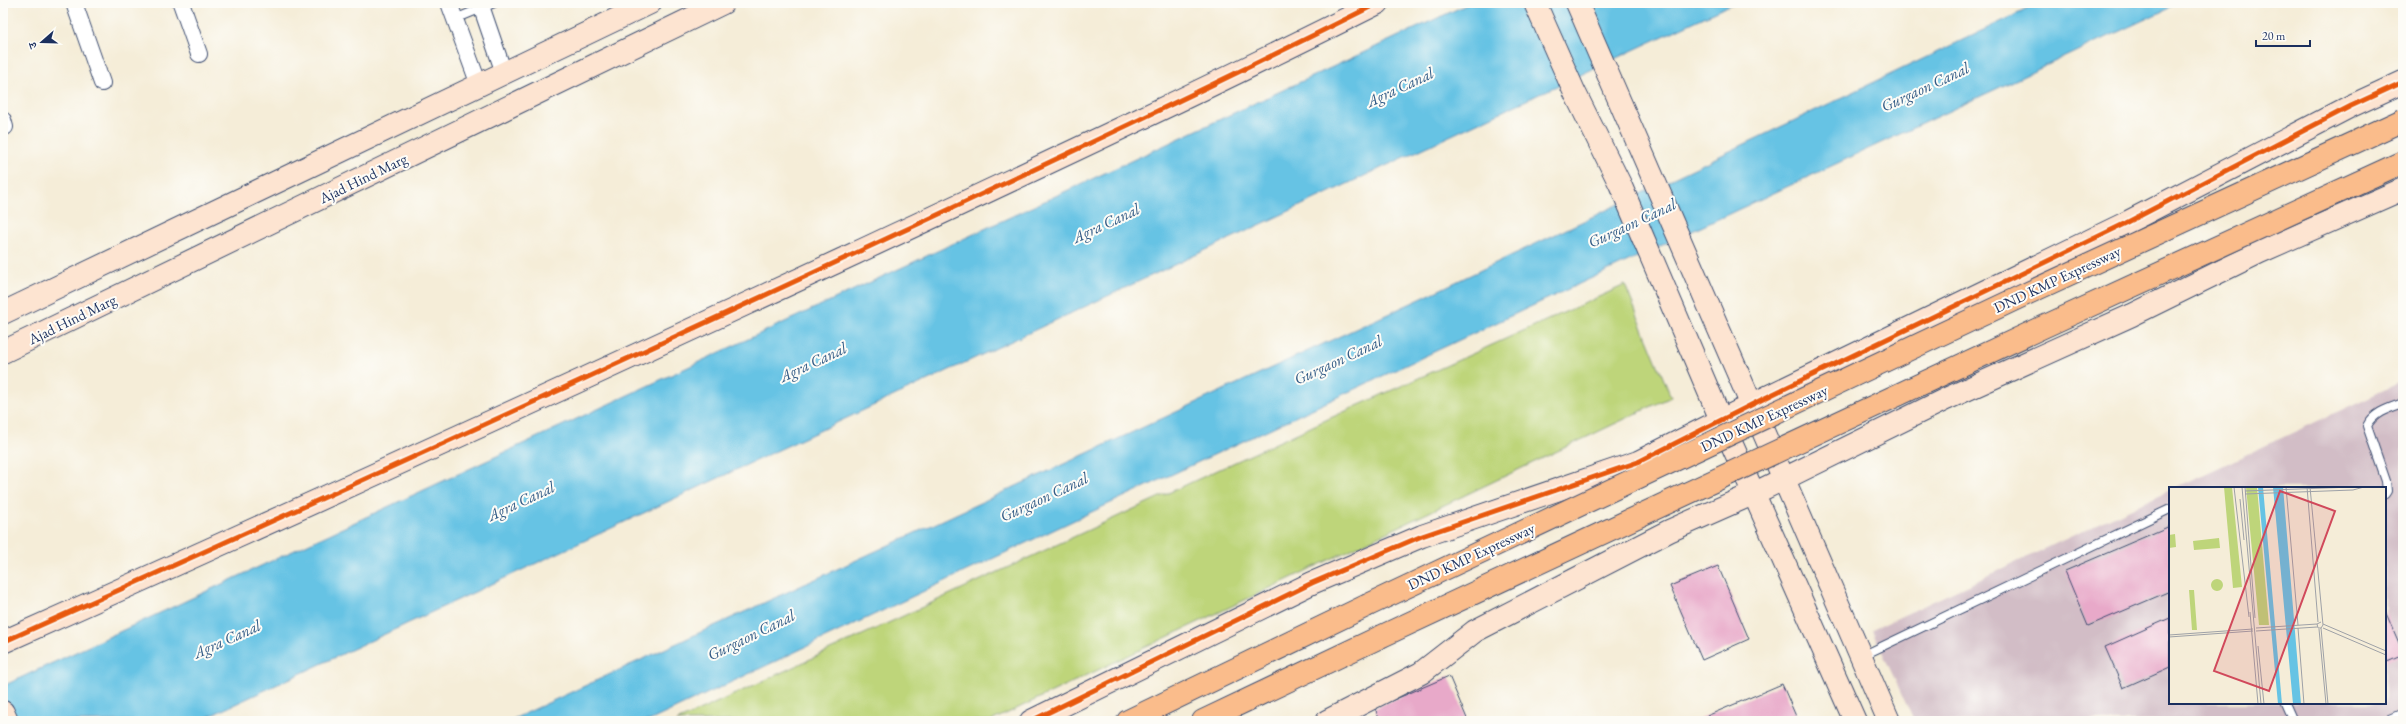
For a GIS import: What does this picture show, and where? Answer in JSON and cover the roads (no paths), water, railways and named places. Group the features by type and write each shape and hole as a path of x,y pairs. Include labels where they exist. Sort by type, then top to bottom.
{"highway":[{"name":"DND KMP Expressway","path":"1128,721 1366,606 2026,294 2403,120"},
{"path":"1203,721 2040,328 2403,162"}],"street":[{"path":"74,3 102,83"},
{"path":"181,3 199,54"},
{"path":"449,3 479,85"},
{"path":"3,313 650,3"},
{"name":"Ajad Hind Marg","path":"3,352 723,3"},
{"path":"3,642 303,508 736,309 1214,85 1378,3"},
{"path":"1535,3 1574,91 1620,184 1721,420 1755,493 1855,721"},
{"path":"1577,3 1889,721"},
{"path":"485,5 504,73"},
{"path":"1031,721 1312,583 1422,536 1638,462 1752,404 2126,223 2351,106 2403,82"},
{"path":"1597,137 1629,124"},
{"path":"1327,721 1421,673 1475,631 1669,531 1755,493 1946,399 2132,315 2260,252 2403,189"},
{"path":"3,712 7,721"}],"lane":[{"path":"455,19 485,5"},
{"path":"2386,492 2386,481 2367,426 2371,418 2377,414 2403,403"},
{"path":"1860,657 2169,509"},
{"path":"2285,704 2293,721"},
{"path":"2386,721 2403,713"}],"water":[{"name":"Agra Canal","path":"1470,3 1734,3 199,721 3,721 3,686"},
{"name":"Gurgaon Canal","path":"2040,3 2180,3 1083,516 649,721 509,721 1418,300"}]}
